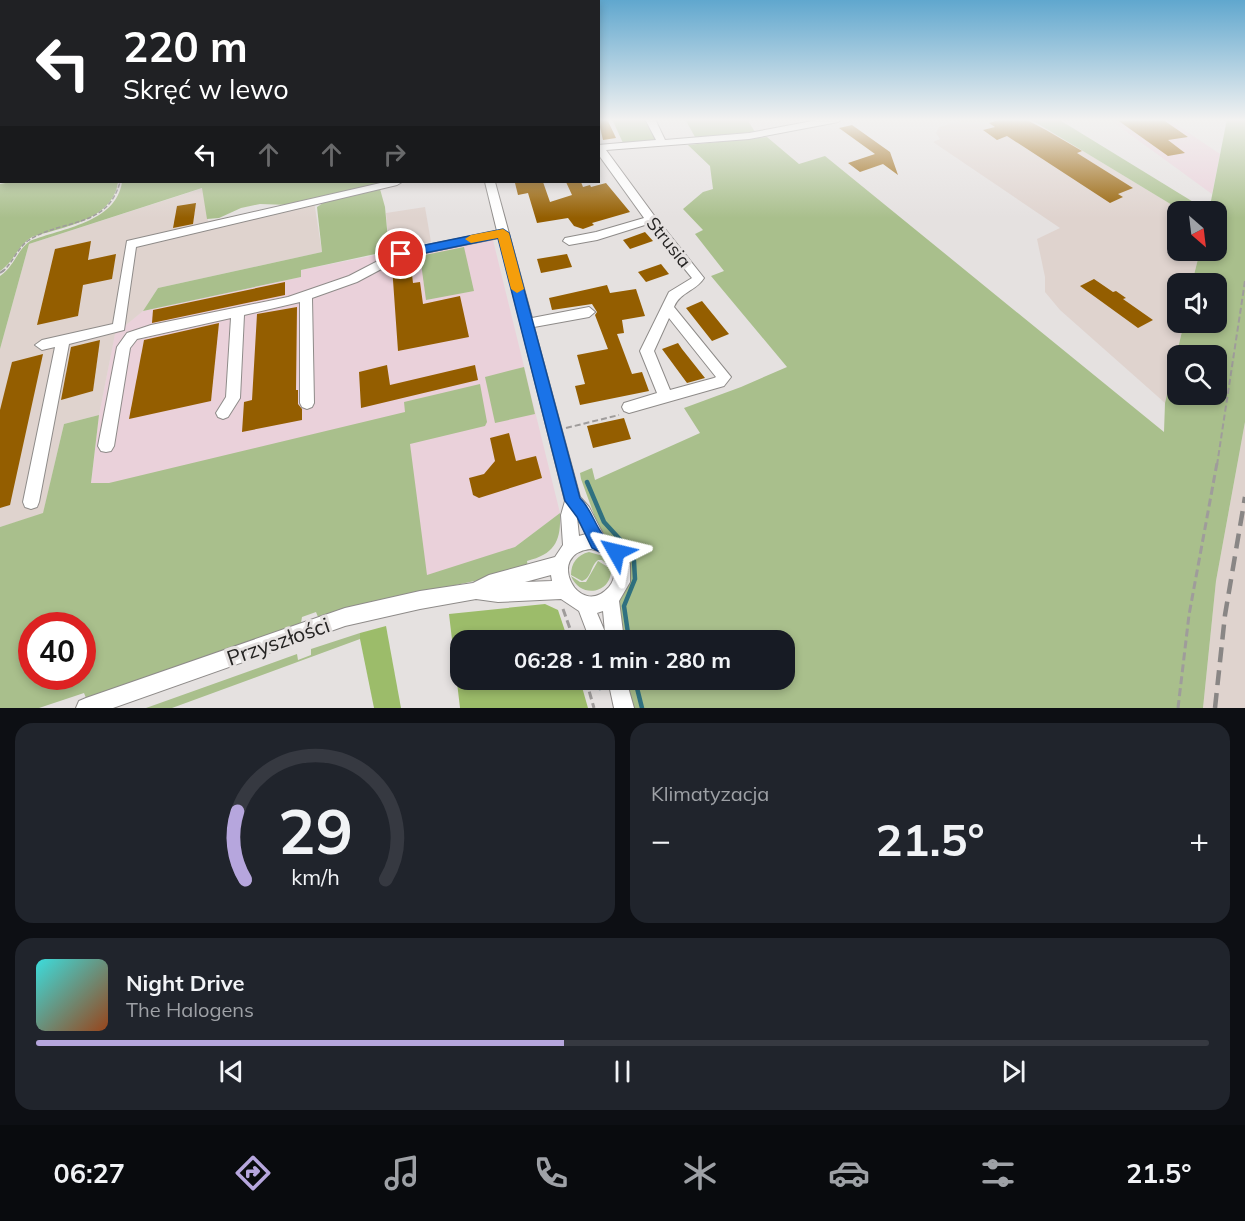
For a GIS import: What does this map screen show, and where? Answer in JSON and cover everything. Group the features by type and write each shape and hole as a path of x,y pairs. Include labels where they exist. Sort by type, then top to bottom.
{"street":[{"name":"Strusia","path":"602,152 698,278 695,283 673,295 669,308 647,351 666,398"},
{"path":"42,345 119,327 131,244 394,183"},
{"path":"490,183 573,501 583,512 598,542"},
{"path":"569,241 597,236 651,219"},
{"path":"106,446 124,347 132,336 306,295 353,279 401,254 503,233"},
{"path":"306,295 307,403"},
{"path":"627,411 719,382 724,377 669,308"},
{"path":"224,413 233,398 238,312"},
{"path":"526,324 589,312"},
{"path":"31,502 63,340"},
{"path":"572,548 569,515 573,501"},
{"path":"598,542 611,548 622,563 621,581 610,597 598,603 585,604 562,597 559,578 560,564 572,548 584,543 598,542"},
{"name":"Przyszłości","path":"86,708 345,617 420,600 475,591 489,584 560,564"},
{"name":"Przyszłości","path":"475,591 487,593 537,588 562,597"},
{"path":"610,597 614,630"},
{"path":"585,604 595,630"},
{"path":"620,690 624,708"}],"path":[{"path":"0,273 8,268 21,247 29,240 87,220 102,212 117,195 120,183"},
{"path":"1178,708 1189,615 1217,468 1245,281"},
{"path":"563,428 627,411"},
{"path":"562,597 571,630"},
{"path":"589,690 594,708"}],"shaded area":[{"path":"948,152 1085,152 1167,202 1167,261 1198,261 1194,273 1167,273 1167,333 1182,333 1179,345 1167,345 1165,403 1060,310 1045,292 1045,277 1037,239 1060,228"},
{"path":"1154,152 1217,152 1220,154 1212,194"},
{"path":"203,188 208,221 314,201 322,252 158,288 143,311 115,334 99,415 64,424 43,514 0,527 0,349 29,244"},
{"path":"425,207 431,242 389,251 386,213"},
{"path":"491,232 560,513 515,547 433,575 415,576 108,483 91,484 99,415 115,333 143,311 301,277 301,270"},
{"path":"1245,422 1245,708 1203,708 1216,581"}],"green space":[{"path":"695,152 785,152 799,164 825,156 1164,432 1167,395 1167,405 1227,405 1227,345 1179,345 1182,333 1227,333 1227,273 1194,273 1198,261 1227,261 1227,201 1211,201 1221,152 1245,152 1245,422 1216,581 1203,708 634,708 630,690 795,690 795,630 620,630 617,605 629,562 617,545 592,523 596,520 581,479 580,473 592,468 595,480 700,433 684,408 787,367 711,276 724,271 695,234 703,230 683,209 703,192 713,189 710,166"},
{"path":"1085,152 1112,152 1192,201 1167,202"},
{"path":"118,183 114,195 97,213 72,225 32,237 0,271 0,184"},
{"path":"122,183 383,183 289,205 260,204 241,208 219,218 207,219 202,188 29,244 0,349 0,276 30,241 86,222 110,207 118,196"},
{"path":"380,189 385,207 389,251 301,270 301,277 143,311 158,288 322,252 317,207 323,203"},
{"path":"464,247 474,291 426,300 420,256"},
{"path":"524,367 535,414 495,423 485,377"},
{"path":"480,384 487,422 485,426 410,444 427,575 515,547 560,513 558,538 550,550 527,561 528,568 370,603 318,617 316,612 302,617 301,623 86,698 84,693 39,708 0,708 0,527 43,513 64,424 99,415 91,483 109,483 405,412 404,402"},
{"path":"589,552 603,556 610,567 602,560 598,560 588,577 582,581 571,575 572,567 578,557"},
{"path":"598,561 611,569 606,584 595,590 581,588 571,576 580,582 586,582"},
{"path":"545,604 558,610 565,630 451,630 449,614"},
{"path":"386,626 401,708 374,708 360,639 360,633"},
{"path":"360,633 360,639 172,708 146,708 297,654 298,660 311,655 311,649"},
{"path":"458,690 583,690 588,708 460,708"}],"building":[{"path":"872,152 890,152 898,175 883,164 860,172 848,163 875,154"},
{"path":"1032,152 1079,152 1077,153 1133,188 1118,194 1123,197 1110,203"},
{"path":"1162,152 1185,153 1168,156"},
{"path":"515,183 543,183 550,202 572,195 566,183 581,183 583,187 590,185 591,187 606,183 630,212 592,223 594,225 583,229 574,226 568,218 537,223 528,193 518,195"},
{"path":"196,203 193,224 173,228 177,206"},
{"path":"645,232 653,241 630,249 623,240"},
{"path":"91,241 88,260 116,254 112,279 83,285 78,316 37,325 55,249"},
{"path":"567,254 572,267 541,273 537,259"},
{"path":"410,258 413,283 420,282 423,304 460,296 469,337 398,351 392,266"},
{"path":"661,264 669,274 646,282 638,272"},
{"path":"1094,279 1113,292 1116,291 1126,298 1123,299 1153,320 1138,328 1080,286"},
{"path":"285,282 285,295 152,323 153,310"},
{"path":"607,285 610,293 636,289 645,316 622,320 624,333 617,334 632,374 642,372 649,391 580,405 575,386 585,384 577,355 608,349 595,315 597,312 592,304 552,310 549,298"},
{"path":"702,301 729,334 712,341 686,308"},
{"path":"297,307 296,390 298,390 298,404 302,409 302,420 242,432 244,402 252,400 257,314"},
{"path":"219,323 211,401 129,419 144,340"},
{"path":"100,340 93,391 61,400 71,347"},
{"path":"678,343 705,378 687,383 662,349"},
{"path":"43,354 10,505 0,508 0,410 12,362"},
{"path":"387,365 390,385 475,365 478,380 361,408 359,372"},
{"path":"624,418 631,439 593,448 587,426"},
{"path":"509,433 516,461 536,456 542,478 479,498 473,495 469,478 484,474 495,461 490,438"}],"waterway":[{"path":"587,482 604,522 626,546 634,561 635,579 624,606 628,630"},
{"path":"638,690 642,708"}],"railway":[{"path":"1215,708 1225,615 1245,497"}],"slow traffic":[{"path":"471,239 503,233 517,289"}],"route":[{"path":"401,254 503,233 573,501 583,512 598,542 616,552"}]}
